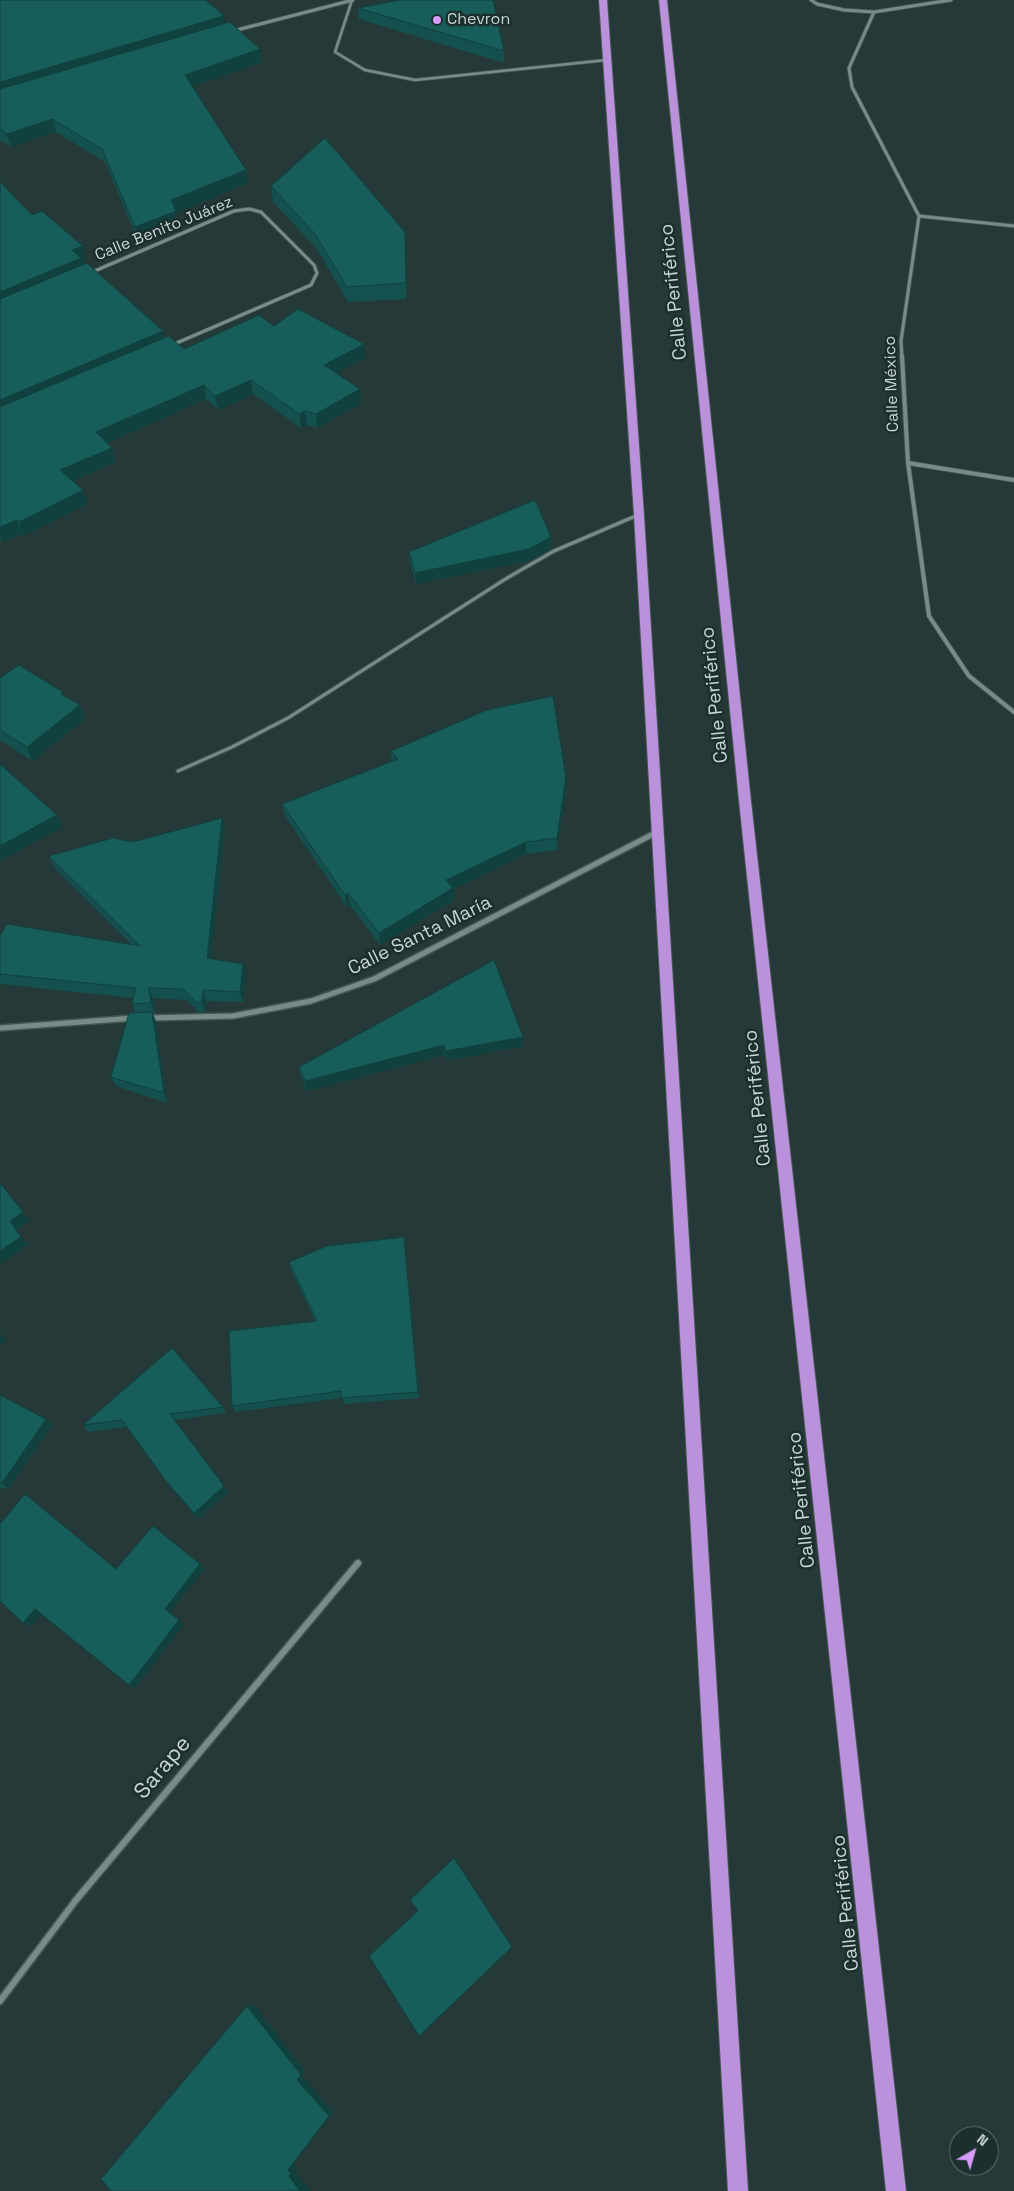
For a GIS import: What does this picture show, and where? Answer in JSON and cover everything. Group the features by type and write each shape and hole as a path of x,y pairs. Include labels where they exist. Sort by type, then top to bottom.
{"highway":[{"path":"603,0 638,515 738,2191"},
{"name":"Calle Periférico","path":"663,0 745,801 896,2191"}],"street":[{"path":"228,32 353,0"},
{"path":"811,0 817,4 844,10 874,12 951,0"},
{"path":"874,12 849,68 852,87 919,216 1014,226"},
{"name":"Calle Benito Juárez","path":"81,277 234,212 249,209 261,212 314,265 317,273 311,285 165,348"},
{"name":"Calle México","path":"919,216 901,341 908,463 930,616 968,676 1014,712"},
{"path":"908,463 1014,480"},
{"name":"Calle Santa María","path":"0,1028 140,1018 233,1016 311,1001 374,978 657,832"},
{"name":"Sarape","path":"0,2001 76,1900 358,1563"}],"lane":[{"path":"353,0 335,52 365,70 415,80 607,60"},
{"path":"178,772 288,718 554,551 638,515"}],"building":[{"path":"0,0 206,0 224,16 0,82"},
{"name":"Chevron","path":"400,0 493,0 504,51 358,8"},
{"path":"230,22 260,49 185,75 246,170 171,200 176,211 135,227 102,149 52,119 7,134 0,129 0,89"},
{"path":"325,138 405,232 406,283 347,287 315,234 271,186"},
{"path":"0,182 32,215 42,211 83,246 72,250 81,258 0,292"},
{"path":"87,263 163,331 0,400 0,299"},
{"path":"298,309 364,344 324,365 360,389 316,414 305,411 299,414 251,380 215,396 204,385 96,432 112,448 60,470 83,490 19,522 17,520 0,527 0,407 169,336 184,349 259,315 274,326"},
{"path":"535,500 551,537 529,549 415,573 409,552"},
{"path":"19,665 63,692 61,694 80,705 27,747 0,730 0,678"},
{"path":"553,696 566,777 557,838 526,842 446,880 453,888 379,933 348,893 345,895 282,804 398,759 391,751 487,710"},
{"path":"0,764 57,815 0,846"},
{"path":"222,818 207,958 243,964 240,992 203,990 202,1002 196,1002 183,989 149,988 151,1003 132,1004 136,988 0,974 0,936 7,924 140,946 49,856 113,838 133,842"},
{"path":"494,960 523,1037 446,1051 444,1045 305,1081 299,1067"},
{"path":"152,1012 164,1093 111,1077 129,1013"},
{"path":"0,1183 23,1212 10,1221 21,1237 0,1251"},
{"path":"404,1237 418,1392 341,1398 341,1391 232,1406 229,1331 317,1321 289,1262 327,1246"},
{"path":"172,1348 223,1407 170,1414 224,1486 194,1513 166,1481 122,1420 83,1425"},
{"path":"0,1395 46,1419 2,1483 0,1483"},
{"path":"25,1494 116,1569 153,1526 200,1564 165,1609 179,1620 129,1685 35,1609 23,1623 0,1601 0,1524"},
{"path":"454,1858 512,1947 419,2036 369,1956 418,1911 410,1900"},
{"path":"247,2006 301,2075 297,2080 329,2116 288,2170 291,2173 289,2176 300,2191 111,2191 101,2179"}],"place":[{"name":"Chevron","path":"437,20"}]}
